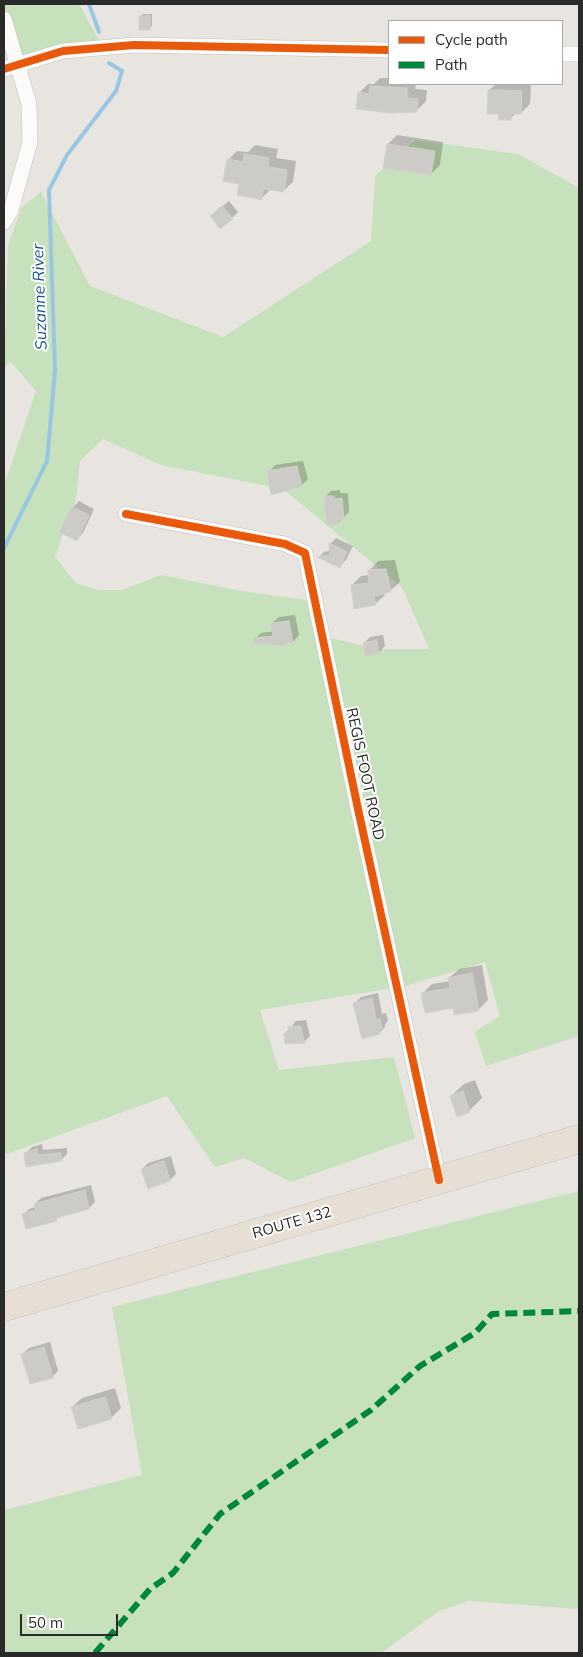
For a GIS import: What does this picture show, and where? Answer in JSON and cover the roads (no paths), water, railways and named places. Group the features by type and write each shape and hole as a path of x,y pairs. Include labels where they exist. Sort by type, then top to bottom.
{"highway":[{"name":"ROUTE 132","path":"4,1307 579,1139"}],"street":[{"path":"4,19 11,67 29,104 30,142 11,210 4,222"},
{"path":"11,67 63,51 134,46 388,50"},
{"path":"563,54 579,54"},
{"name":"REGIS FOOT ROAD","path":"126,514 285,544 306,553 362,828 439,1180"}],"waterway":[{"name":"Suzanne River","path":"89,4 99,32"},
{"name":"Suzanne River","path":"4,548 47,461 55,371 49,190 67,155 116,91 122,71 109,63"}]}
